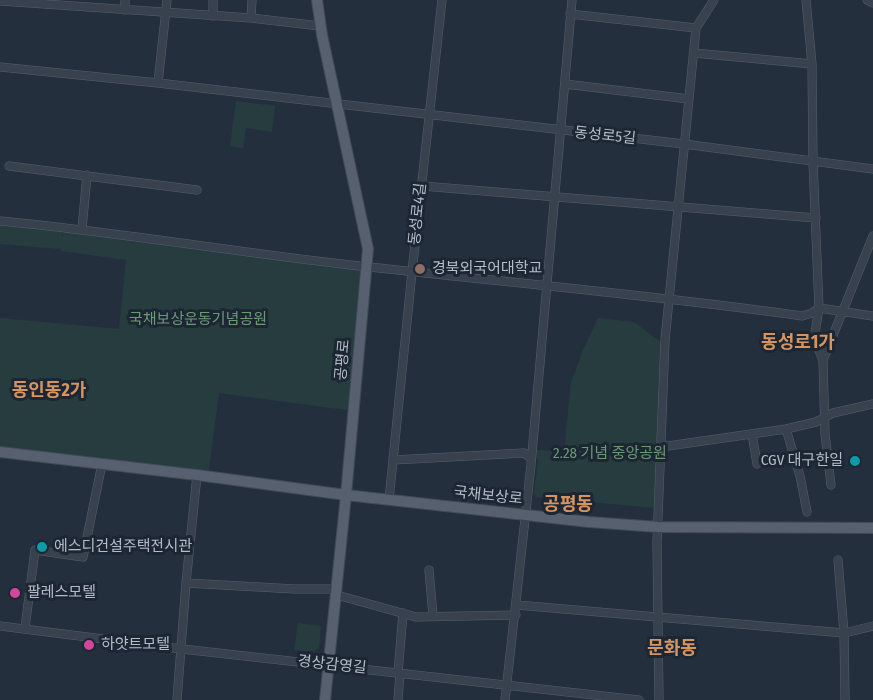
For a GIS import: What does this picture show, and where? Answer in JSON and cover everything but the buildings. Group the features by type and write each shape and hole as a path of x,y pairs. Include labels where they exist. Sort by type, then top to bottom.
{"main road":[{"name":"공평로","path":"317,0 320,26 368,249 325,700"},
{"name":"국채보상로","path":"0,452 346,495 589,522 658,527 873,528"}],"street":[{"path":"125,0 125,9"},
{"path":"158,83 167,0"},
{"path":"213,0 213,16"},
{"path":"251,18 252,0"},
{"name":"동성로4길","path":"389,500 442,0"},
{"path":"505,700 516,615 572,0"},
{"path":"659,700 658,527 668,300 696,28 714,0"},
{"path":"807,0 812,64 813,162 819,308 814,339 823,360"},
{"path":"867,0 873,3"},
{"path":"0,1 85,3 125,9 251,18 320,26"},
{"path":"570,14 696,28"},
{"path":"693,53 812,64"},
{"name":"동성로5길","path":"0,67 684,144 873,169"},
{"path":"565,84 689,99"},
{"path":"9,166 197,189"},
{"path":"82,229 87,175"},
{"path":"422,186 816,218"},
{"path":"0,221 82,229 412,272 802,316 819,308 873,316"},
{"path":"831,485 824,417 823,360 841,311 872,241"},
{"path":"661,447 786,429 873,404"},
{"path":"786,429 800,476 807,512"},
{"path":"752,435 757,464"},
{"path":"393,460 524,453 531,458"},
{"path":"25,628 35,550 83,557 102,464"},
{"path":"177,700 197,475"},
{"path":"838,560 844,633 845,700"},
{"path":"429,570 433,616"},
{"path":"186,583 337,592 416,617 516,615"},
{"path":"517,604 844,633 873,626"},
{"path":"398,700 403,614"},
{"name":"경상감영길","path":"0,626 507,686 575,697 639,700"}],"green space":[{"path":"236,101 275,106 272,132 246,128 243,148 230,146"},
{"name":"국채보상운동기념공원","path":"0,221 62,227 62,239 64,227 367,266 354,411 219,393 208,477 0,452 0,318 119,329 126,260 61,251 61,249 0,244"},
{"name":"2.28 기념 중앙공원","path":"598,318 634,322 662,343 655,508 536,497 534,493 538,462 536,450 564,452 571,382"},
{"path":"298,623 321,626 319,647 314,652 294,650"}],"place":[{"name":"경북외국어대학교","path":"420,269"},
{"name":"CGV 대구한일","path":"855,461"},
{"name":"에스디건설주택전시관","path":"42,547"},
{"name":"팔레스모텔","path":"15,593"},
{"name":"하얏트모텔","path":"89,645"}],"district":[{"name":"동성로1가","path":"798,343"},
{"name":"동인동2가","path":"49,391"},
{"name":"공평동","path":"568,505"},
{"name":"문화동","path":"672,649"}]}
